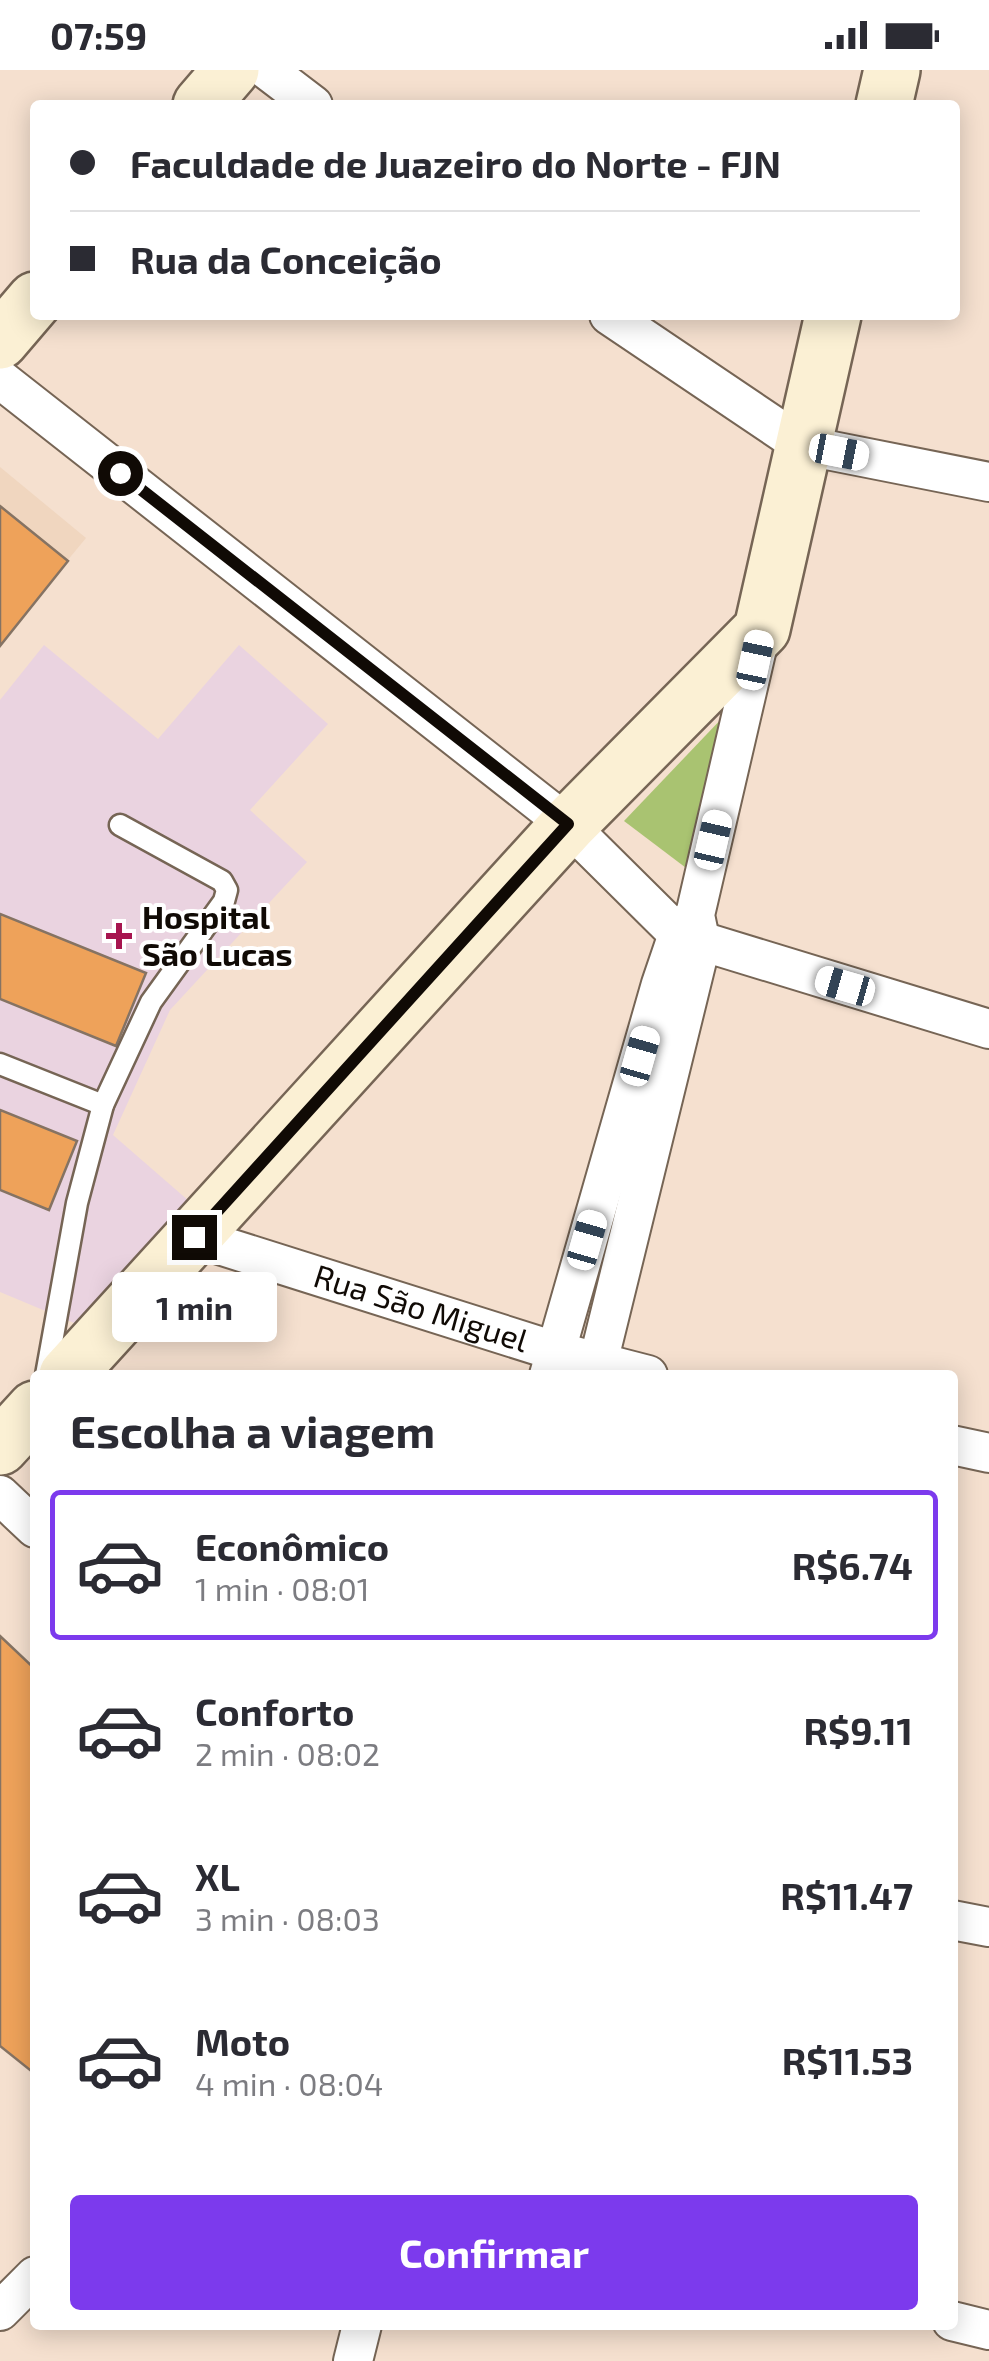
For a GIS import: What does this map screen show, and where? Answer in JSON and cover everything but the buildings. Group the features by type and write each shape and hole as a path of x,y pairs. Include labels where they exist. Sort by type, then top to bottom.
{"street":[{"path":"205,100 231,70"},
{"path":"267,70 306,100"},
{"path":"885,100 892,70"},
{"path":"0,341 30,306"},
{"path":"616,320 802,445 989,482"},
{"path":"597,1369 691,931 832,320"},
{"path":"0,379 568,824 691,931 989,1028"},
{"path":"72,1370 568,824 762,629"},
{"path":"552,1363 691,931"},
{"name":"Rua São Miguel","path":"194,1237 552,1363 597,1369"},
{"path":"0,1447 30,1414"},
{"path":"958,1446 989,1453"},
{"path":"0,1495 30,1523"},
{"path":"958,1921 989,1927"},
{"path":"0,2311 30,2281"},
{"path":"958,2322 989,2330"},
{"path":"353,2361 361,2330"}],"lane":[{"path":"47,1370 77,1203 103,1105 151,1002 224,901 227,890 222,881 120,825"},
{"path":"0,1064 103,1105"}],"shaded area":[{"path":"0,467 86,538 0,642"},
{"name":"Hospital São Lucas","path":"44,645 158,739 239,645 328,724 250,810 307,862 170,1010 113,1135 197,1208 79,1325 0,1292 0,700"}],"green space":[{"path":"747,692 702,880 624,821"}],"place":[{"name":"Hospital São Lucas","path":"119,936"}],"route":[{"path":"120,473 568,824 194,1237"}]}
